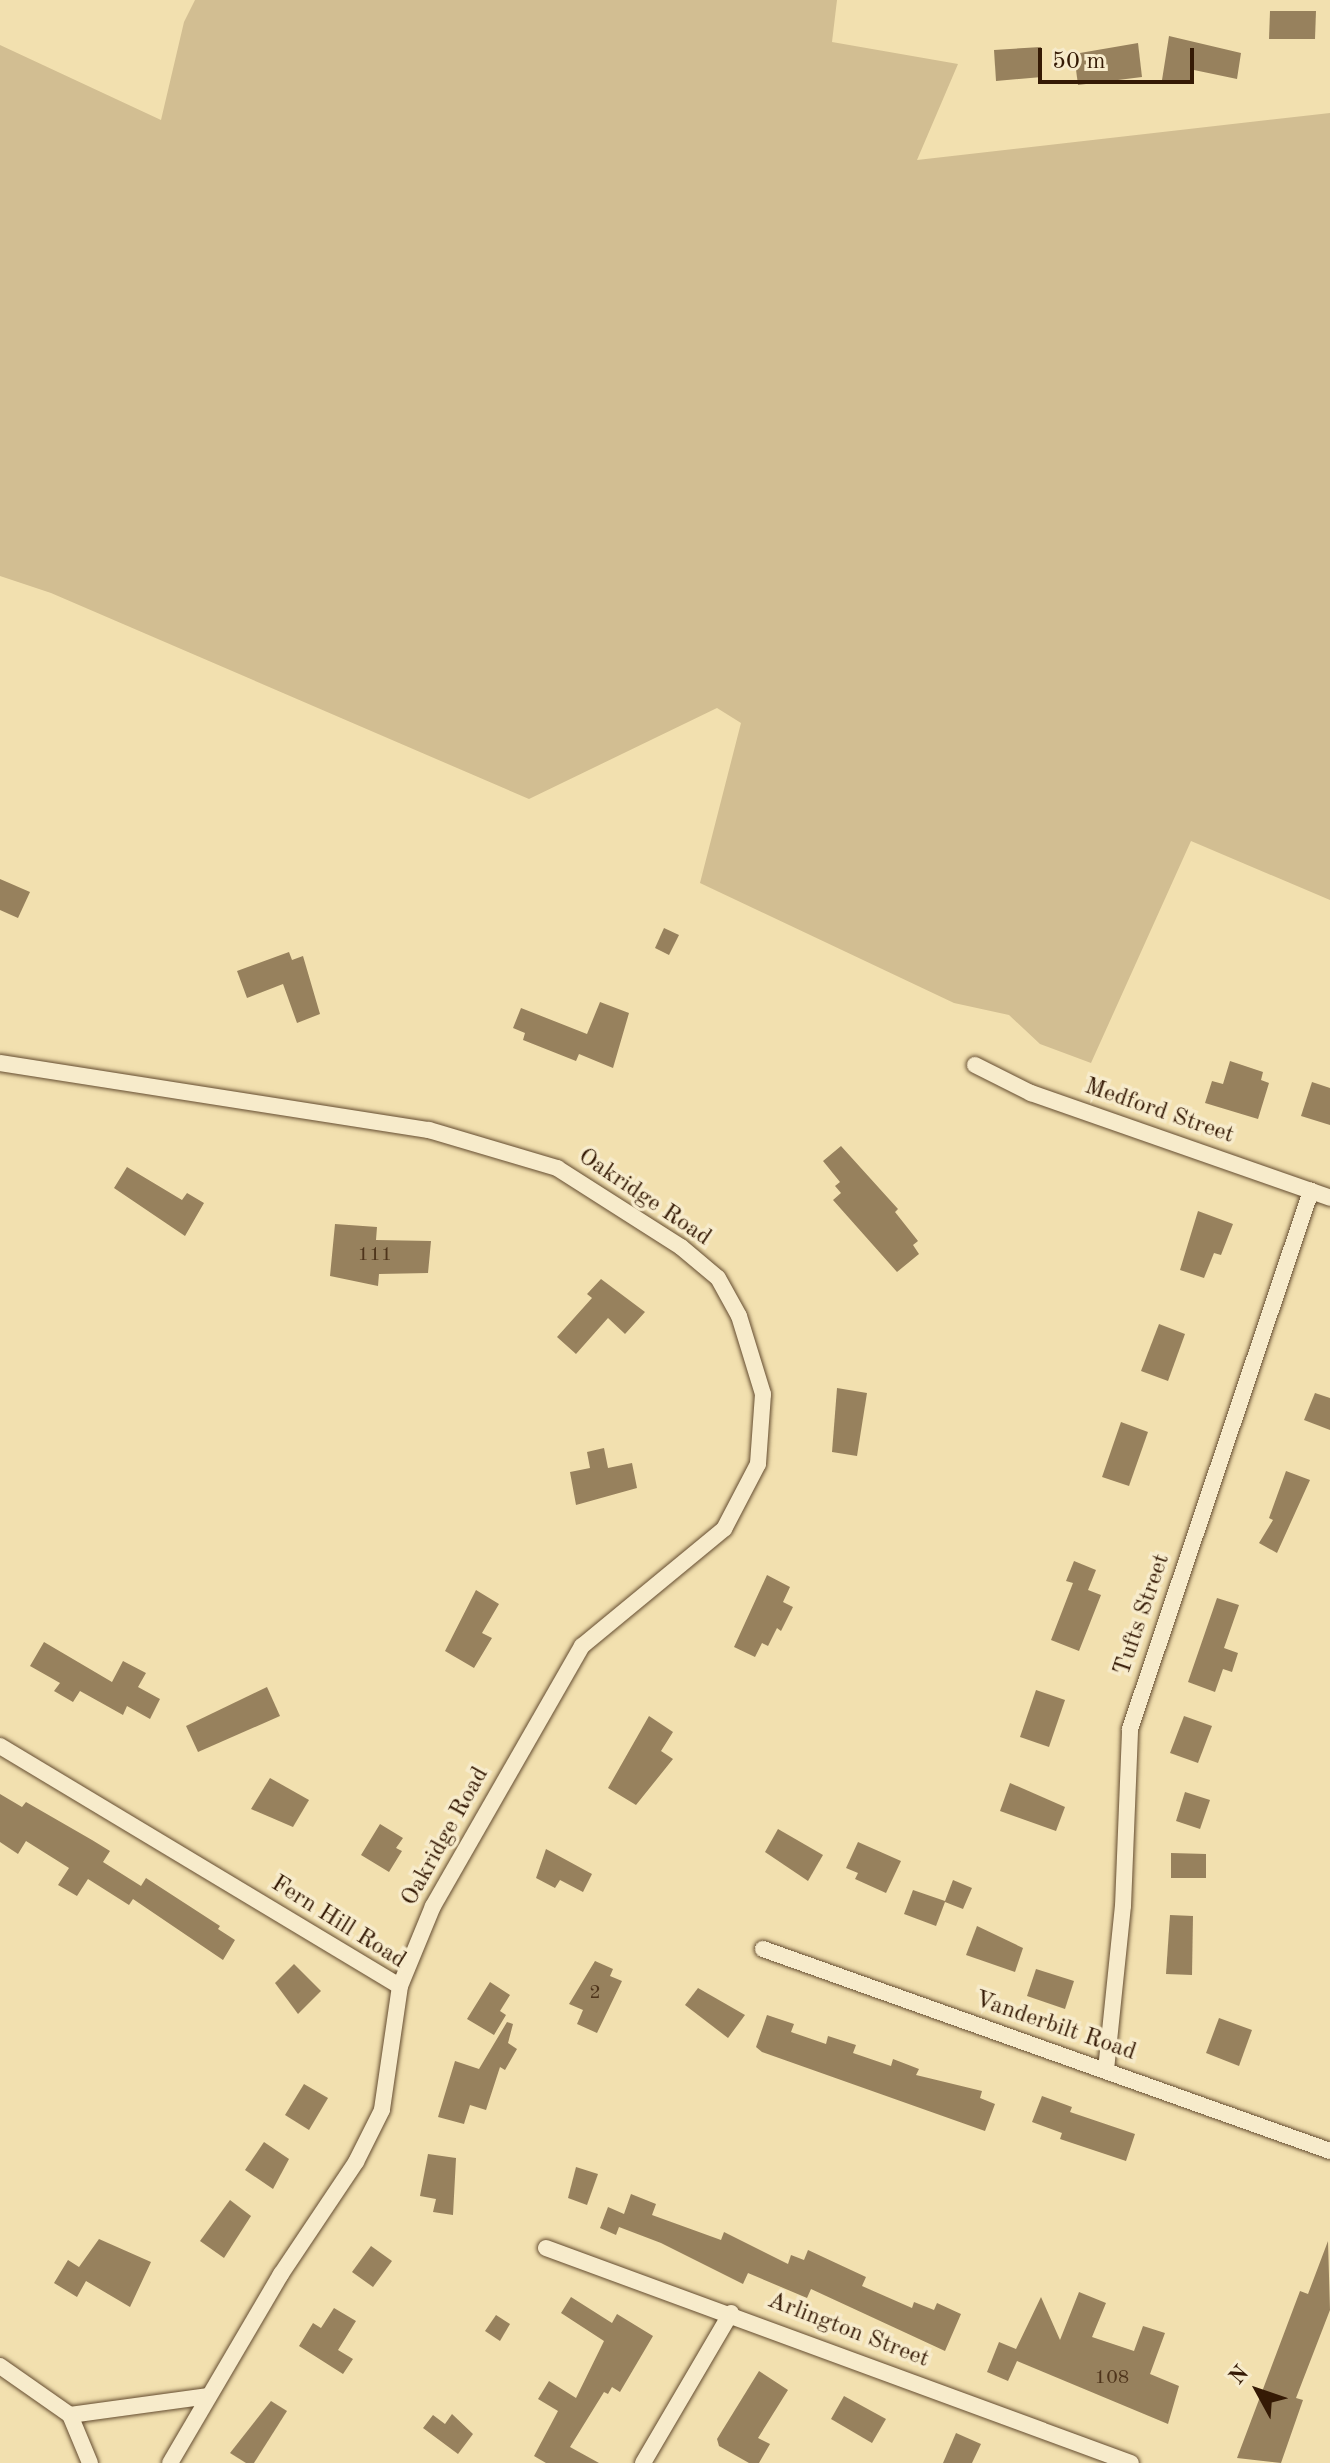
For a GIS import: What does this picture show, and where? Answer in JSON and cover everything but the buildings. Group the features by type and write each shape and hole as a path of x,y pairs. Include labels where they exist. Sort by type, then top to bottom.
{"street":[{"name":"Oakridge Road","path":"0,1063 429,1130 557,1168 681,1247 718,1278 739,1316 763,1394 758,1464 724,1529 582,1646 433,1906 400,1986"},
{"name":"Medford Street","path":"975,1065 1031,1093 1330,1198"},
{"name":"Tufts Street","path":"1106,2070 1123,1906 1130,1729 1311,1191"},
{"name":"Fern Hill Road","path":"0,1746 400,1986 382,2110 356,2162 170,2463"},
{"name":"Vanderbilt Road","path":"763,1949 1330,2151"},
{"name":"Arlington Street","path":"546,2248 731,2313 1131,2463"},
{"path":"643,2463 731,2313"},
{"path":"0,2366 70,2415 90,2463"},
{"path":"70,2415 209,2396"}],"shaded area":[{"path":"195,0 837,0 832,42 958,64 917,160 1330,113 1330,900 1191,841 1091,1063 1040,1044 1009,1015 954,1003 700,883 741,723 717,708 529,799 51,593 0,576 0,45 161,120 184,22"}]}
